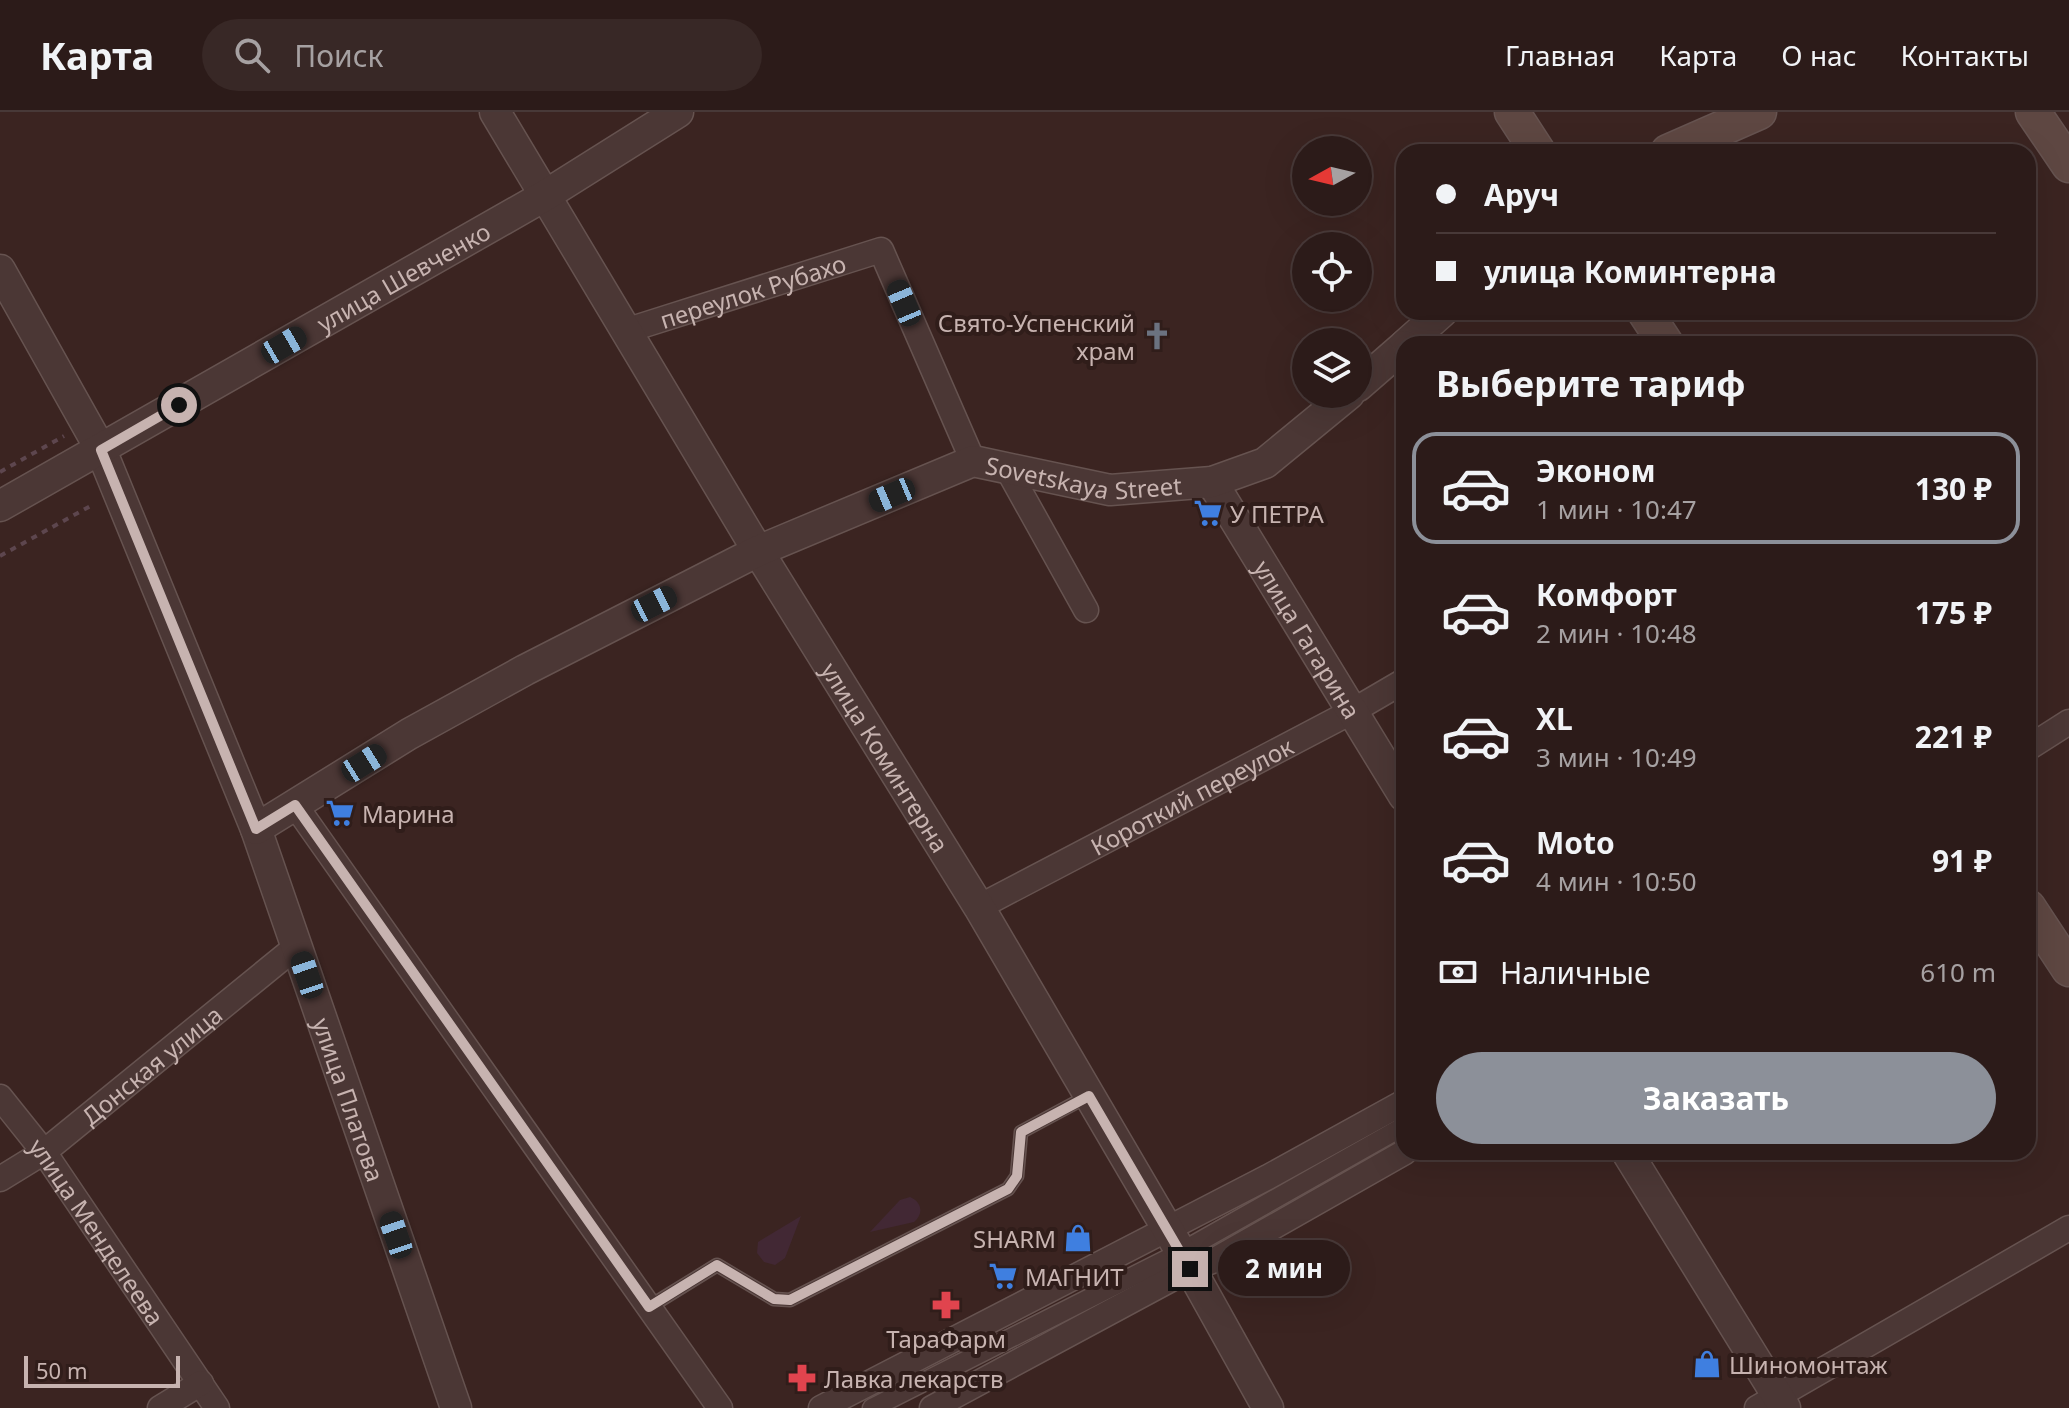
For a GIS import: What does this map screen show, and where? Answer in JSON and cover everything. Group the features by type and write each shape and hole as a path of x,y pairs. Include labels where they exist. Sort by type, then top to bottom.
{"main road":[{"path":"1512,112 1533,144"},
{"path":"1686,144 1759,112"},
{"path":"2033,112 2069,165"},
{"path":"2036,919 2069,969"}],"street":[{"name":"улица Коминтерна","path":"495,112 758,551 979,907 1180,1250 1268,1408"},
{"name":"улица Шевченко","path":"0,506 546,195 678,112"},
{"name":"переулок Рубахо","path":"625,331 881,250 973,461"},
{"name":"улица Платова","path":"0,270 101,450 256,829 456,1408"},
{"path":"1415,336 1433,320"},
{"path":"1372,374 1396,353"},
{"name":"Sovetskaya Street","path":"256,829 409,734 758,551 973,461 1110,490 1212,482 1265,463 1332,408"},
{"path":"1008,470 1086,610"},
{"name":"улица Гагарина","path":"1212,482 1396,783"},
{"name":"Короткий переулок","path":"979,907 1396,686"},
{"path":"2036,743 2069,722"},
{"path":"295,805 720,1408"},
{"name":"Донская улица","path":"0,1179 44,1152 297,946"},
{"name":"улица Менделеева","path":"0,1097 44,1152 217,1408"},
{"path":"932,1408 1396,1107"},
{"path":"872,1408 1180,1250 1396,1130"},
{"path":"821,1408 1180,1250 1215,1260 1396,1157"},
{"path":"1632,1160 1773,1404 2069,1228"},
{"path":"160,1408 201,1383"}],"lane":[{"path":"649,1307 717,1265 774,1299 790,1300 1008,1189 1017,1176 1021,1132 1089,1096"}],"path":[{"path":"0,556 93,502 99,516"}],"shaded area":[{"path":"910,1197 920,1208 914,1222 870,1232 900,1200"},
{"path":"801,1216 785,1258 775,1265 764,1262 757,1253 758,1242"}],"place":[{"name":"Свято-Успенский храм","path":"1157,336"},
{"name":"У ПЕТРА","path":"1208,513"},
{"name":"Марина","path":"340,813"},
{"name":"SHARM","path":"1078,1238"},
{"name":"МАГНИТ","path":"1003,1276"},
{"name":"ТараФарм","path":"946,1305"},
{"name":"Шиномонтаж","path":"1707,1364"},
{"name":"Лавка лекарств","path":"802,1378"}],"route":[{"path":"179,405 101,450 256,829 295,805 649,1307 717,1265 774,1299 790,1300 1008,1189 1017,1176 1021,1132 1089,1096 1190,1269"}]}
